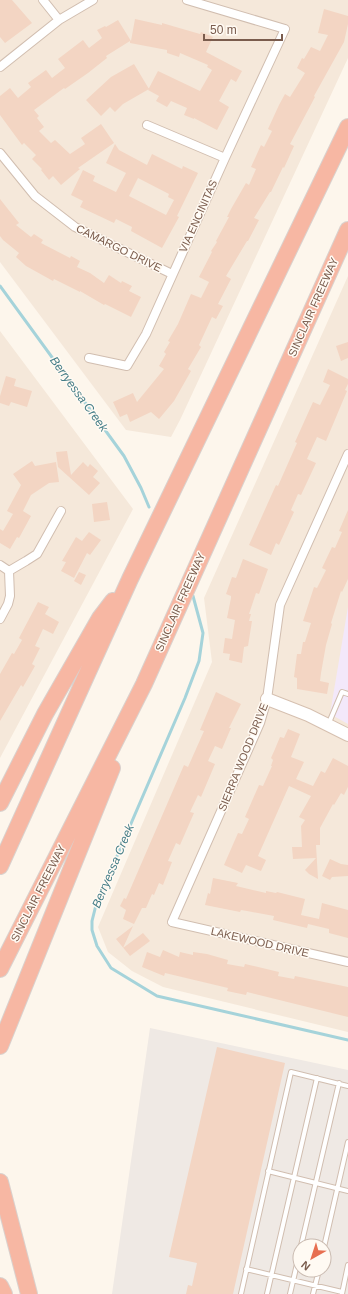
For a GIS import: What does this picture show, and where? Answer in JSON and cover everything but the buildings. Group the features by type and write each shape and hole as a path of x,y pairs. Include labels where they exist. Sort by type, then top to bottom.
{"highway":[{"path":"0,866 130,579 348,127"},
{"name":"SINCLAIR FREEWAY","path":"0,969 144,684 348,230"},
{"path":"0,803 45,714 100,618 130,579"},
{"path":"0,1046 144,684"},
{"path":"0,1030 34,960"},
{"path":"0,1182 29,1294"},
{"path":"0,1286 4,1294"}],"street":[{"path":"43,0 59,20"},
{"path":"0,68 59,20 94,0"},
{"name":"VIA ENCINITAS","path":"88,358 127,366 146,334 172,274 285,29 187,0"},
{"path":"147,124 225,158"},
{"name":"CAMARGO DRIVE","path":"0,153 35,196 76,227 172,274"},
{"name":"SIERRA WOOD DRIVE","path":"172,922 260,723 267,699 280,605 348,454"},
{"path":"9,571 37,554 61,510"},
{"path":"0,565 9,571"},
{"path":"0,619 8,604 10,596 9,571"},
{"path":"267,699 308,715 348,736"},
{"name":"LAKEWOOD DRIVE","path":"172,922 348,962"}],"lane":[{"path":"328,725 342,692 348,694"},
{"path":"241,1294 291,1072 348,1086"},
{"path":"267,1294 317,1078"},
{"path":"303,1238 339,1083"},
{"path":"326,1238 348,1142"},
{"path":"268,1171 348,1191"},
{"path":"246,1269 342,1293 348,1265"},
{"path":"313,1294 317,1278"},
{"path":"290,1294 293,1280"}],"shaded area":[{"path":"0,0 348,0 348,58 171,437 126,430 0,262"},
{"path":"348,276 348,1032 163,987 132,971 108,952 98,927 212,662 204,598"},
{"path":"0,331 133,509 0,758"},
{"path":"348,607 348,724 330,714"},
{"path":"150,1028 348,1070 348,1294 112,1294"}],"waterway":[{"name":"Berryessa Creek","path":"0,286 124,456 149,507"},
{"name":"Berryessa Creek","path":"193,596 203,633 199,661 185,698 96,905 92,921 92,930 97,946 111,968 157,996 348,1040"}]}
